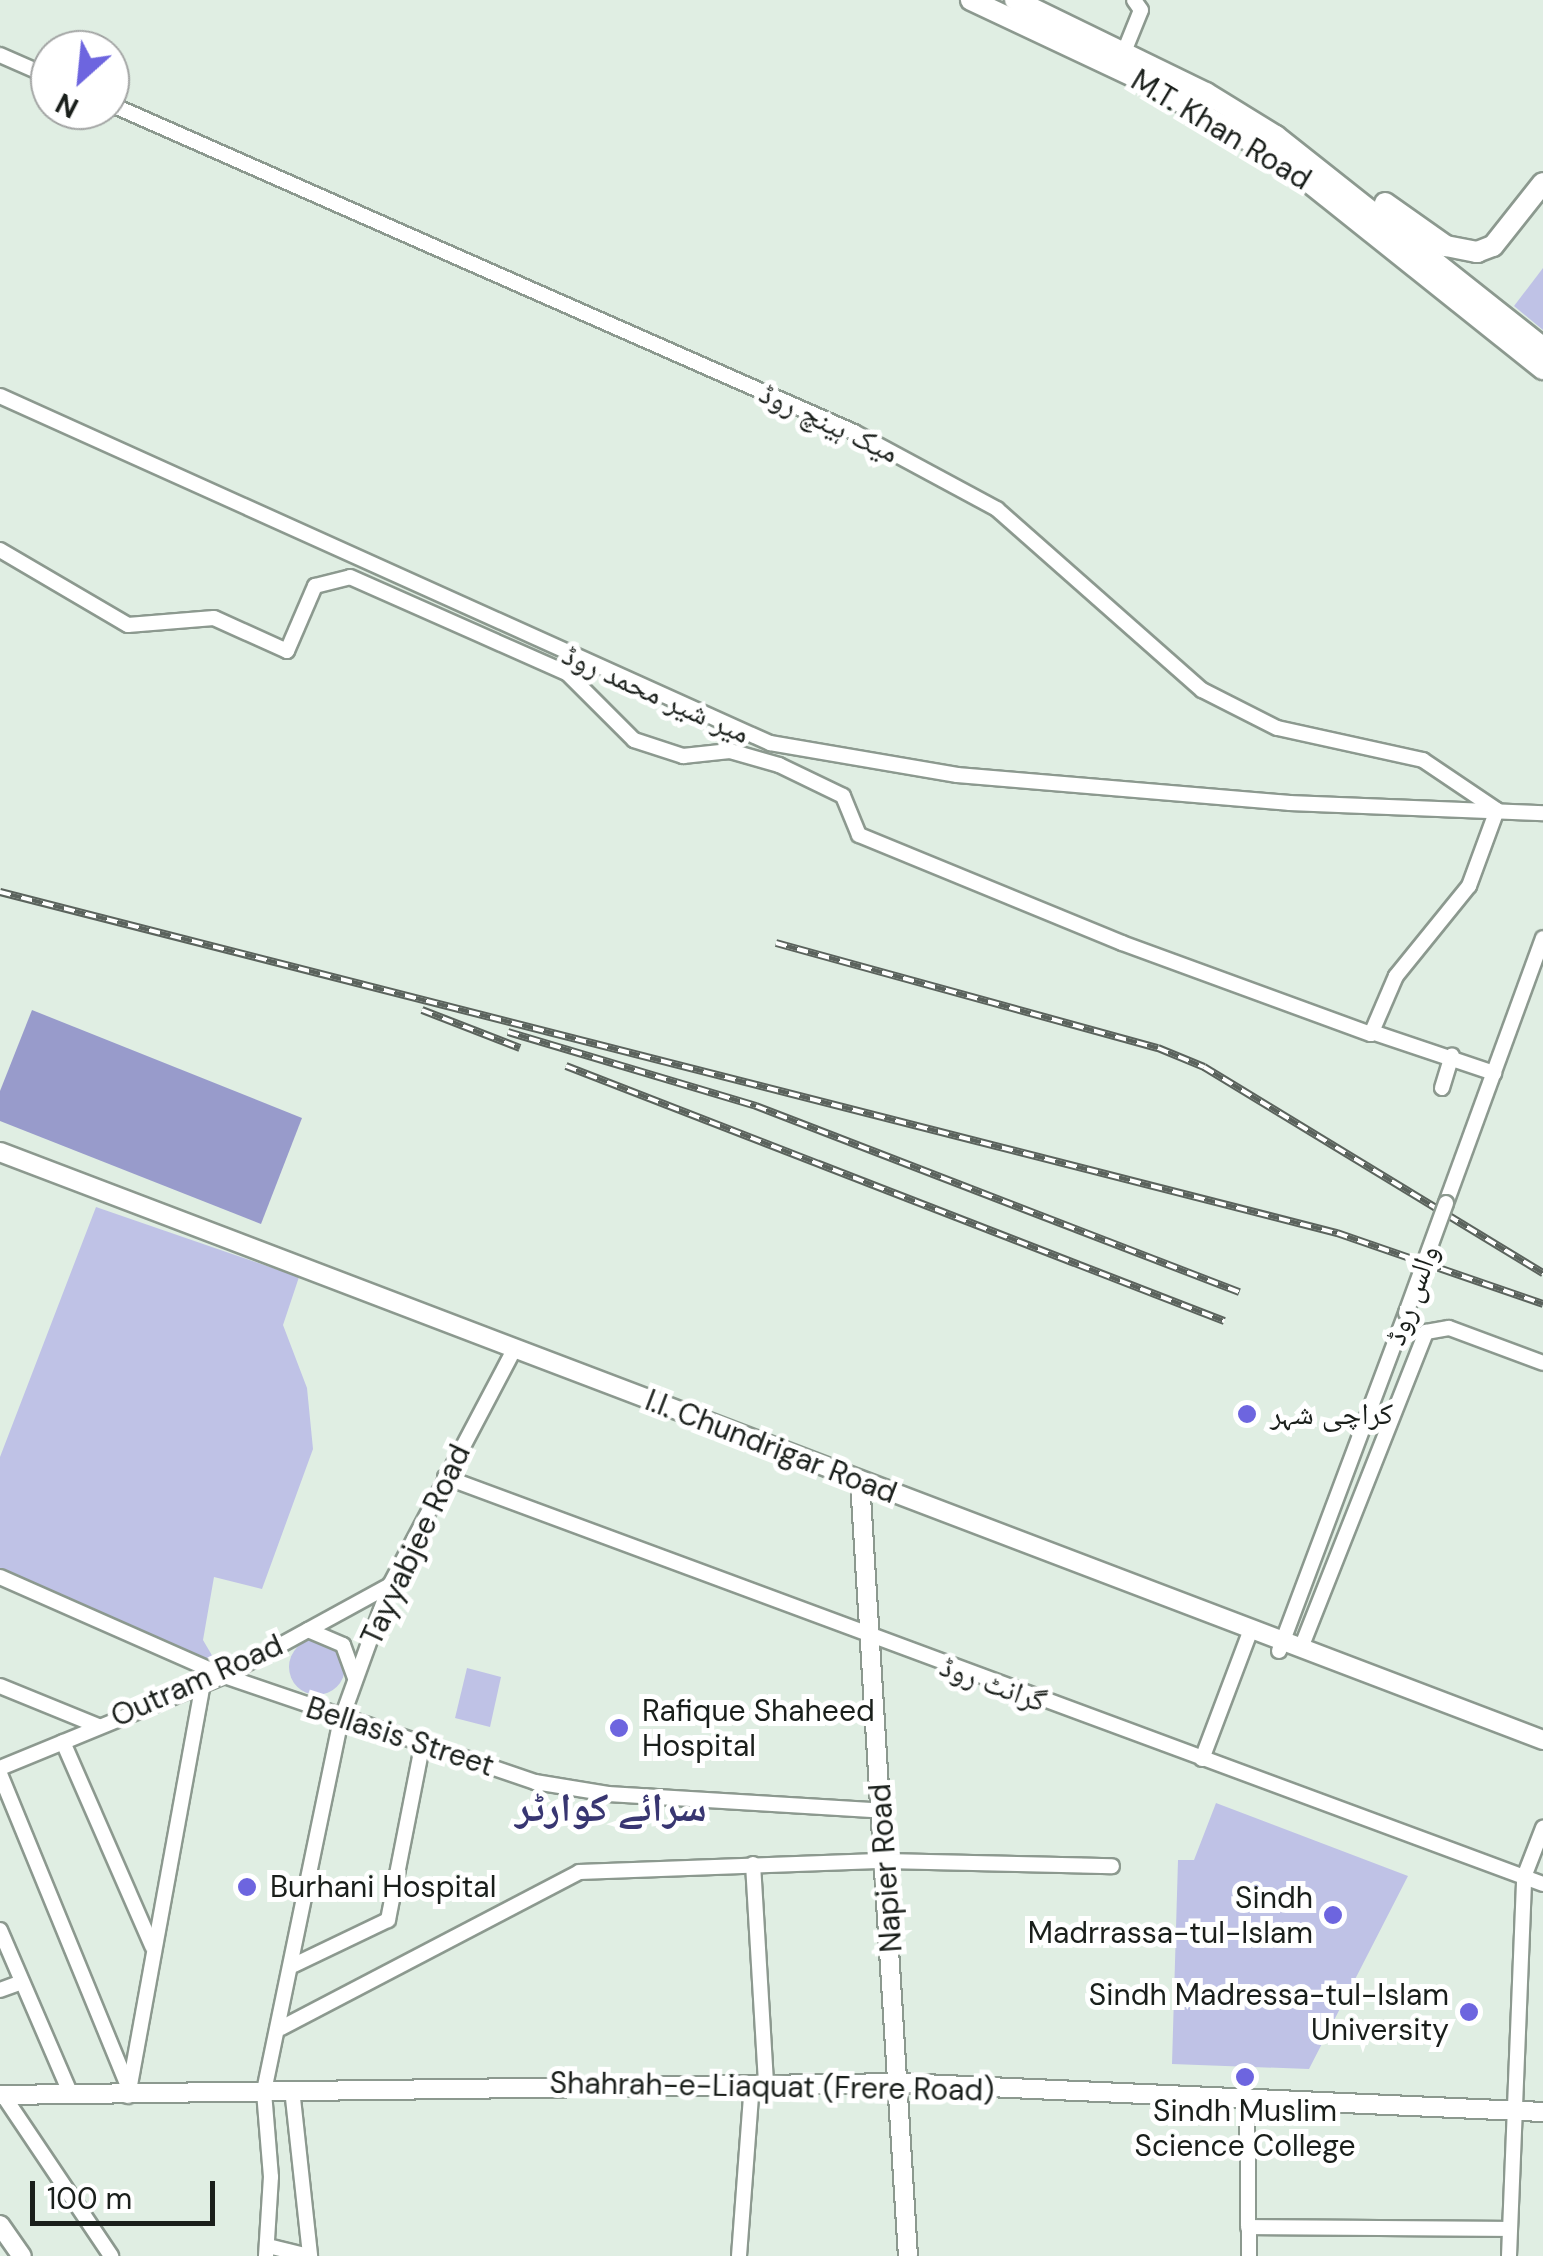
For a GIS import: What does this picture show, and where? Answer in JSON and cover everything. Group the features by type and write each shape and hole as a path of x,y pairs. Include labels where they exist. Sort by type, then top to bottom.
{"highway":[{"name":"M.T. Khan Road","path":"971,0 1147,83 1276,156 1467,296"},
{"name":"M.T. Khan Road","path":"1016,0 1206,93 1338,182 1538,358"},
{"path":"1338,182 1376,196 1464,252 1494,246 1543,183"}],"main road":[{"name":"I.I. Chundrigar Road","path":"0,1152 1543,1750"},
{"name":"I.I. Chundrigar Road","path":"0,1162 860,1486"},
{"name":"Napier Road","path":"860,1486 908,2256"},
{"name":"I.I. Chundrigar Road","path":"1281,1646 1301,1648 1543,1740"},
{"name":"Shahrah-e-Liaquat (Frere Road)","path":"2,2095 900,2083 1247,2102 1543,2112"},
{"path":"0,2225 22,2256"}],"street":[{"path":"1124,52 1141,3"},
{"path":"0,55 30,69"},
{"name":"میک ہینچ روڈ","path":"130,113 854,432 997,508 1202,690 1277,728 1423,760 1497,810"},
{"name":"میر شیر محمد روڈ","path":"0,396 770,743 957,774 1290,803 1543,812"},
{"path":"0,550 128,626 214,618 287,651 316,586 350,577 567,673 634,740 683,756 730,752 780,764 842,796 859,834 1122,944 1494,1073"},
{"path":"1372,1032 1396,976 1469,886 1497,810"},
{"name":"والس روڈ","path":"1281,1646 1543,938"},
{"path":"1442,1088 1452,1056"},
{"path":"1301,1648 1422,1337 1450,1328 1543,1363"},
{"name":"Tayyabjee Road","path":"268,2251 264,2092 282,2028 342,1720 390,1585 510,1357"},
{"name":"گرانٹ روڈ","path":"446,1477 872,1639 1543,1884"},
{"name":"Bellasis Street","path":"0,1576 224,1676 342,1720 535,1782 608,1794 883,1811"},
{"name":"Outram Road","path":"0,1771 98,1726 224,1676 390,1585"},
{"path":"308,1630 343,1645 356,1679"},
{"path":"1202,1760 1249,1634"},
{"path":"129,2093 152,1946 203,1685"},
{"path":"0,1686 98,1726"},
{"path":"63,1742 152,1946"},
{"path":"294,1966 388,1920 422,1747"},
{"path":"0,1771 129,2093"},
{"path":"1510,2256 1524,1877 1543,1828"},
{"path":"282,2028 579,1872 886,1861 1112,1866"},
{"path":"739,2256 759,2083 753,1864"},
{"path":"0,1930 71,2095"},
{"path":"0,1990 22,1982"},
{"path":"268,2251 309,2255 292,2090"},
{"path":"2,2095 111,2256"},
{"path":"1247,2102 1248,2256"},
{"path":"1248,2228 1510,2229"}],"shaded area":[{"path":"1543,268 1543,330 1514,306"},
{"path":"32,1010 302,1118 261,1224 0,1121 0,1091"},
{"path":"96,1207 299,1277 283,1325 307,1388 313,1449 262,1589 214,1577 203,1640 224,1676 0,1577 0,1457"},
{"path":"317,1639 337,1647 345,1667 337,1687 317,1695 297,1687 289,1667 297,1647"},
{"path":"467,1668 501,1677 490,1727 455,1718"},
{"path":"1216,1803 1408,1876 1309,2069 1172,2064 1178,1860 1194,1860"}],"railway":[{"path":"0,892 1337,1233 1543,1304"},
{"path":"776,943 1158,1048 1204,1067 1543,1273"},
{"path":"422,1010 520,1048"},
{"path":"508,1032 756,1106 1239,1292"},
{"path":"566,1066 1224,1321"}],"place":[{"name":"کراچی شہر","path":"1247,1414"},
{"name":"Rafique Shaheed Hospital","path":"619,1728"},
{"name":"Burhani Hospital","path":"247,1887"},
{"name":"Sindh Madrrassa-tul-Islam","path":"1333,1915"},
{"name":"Sindh Madressa-tul-Islam University","path":"1469,2012"},
{"name":"Sindh Muslim Science College","path":"1245,2077"}],"district":[{"name":"سرائے کوارٹر","path":"611,1807"}]}
